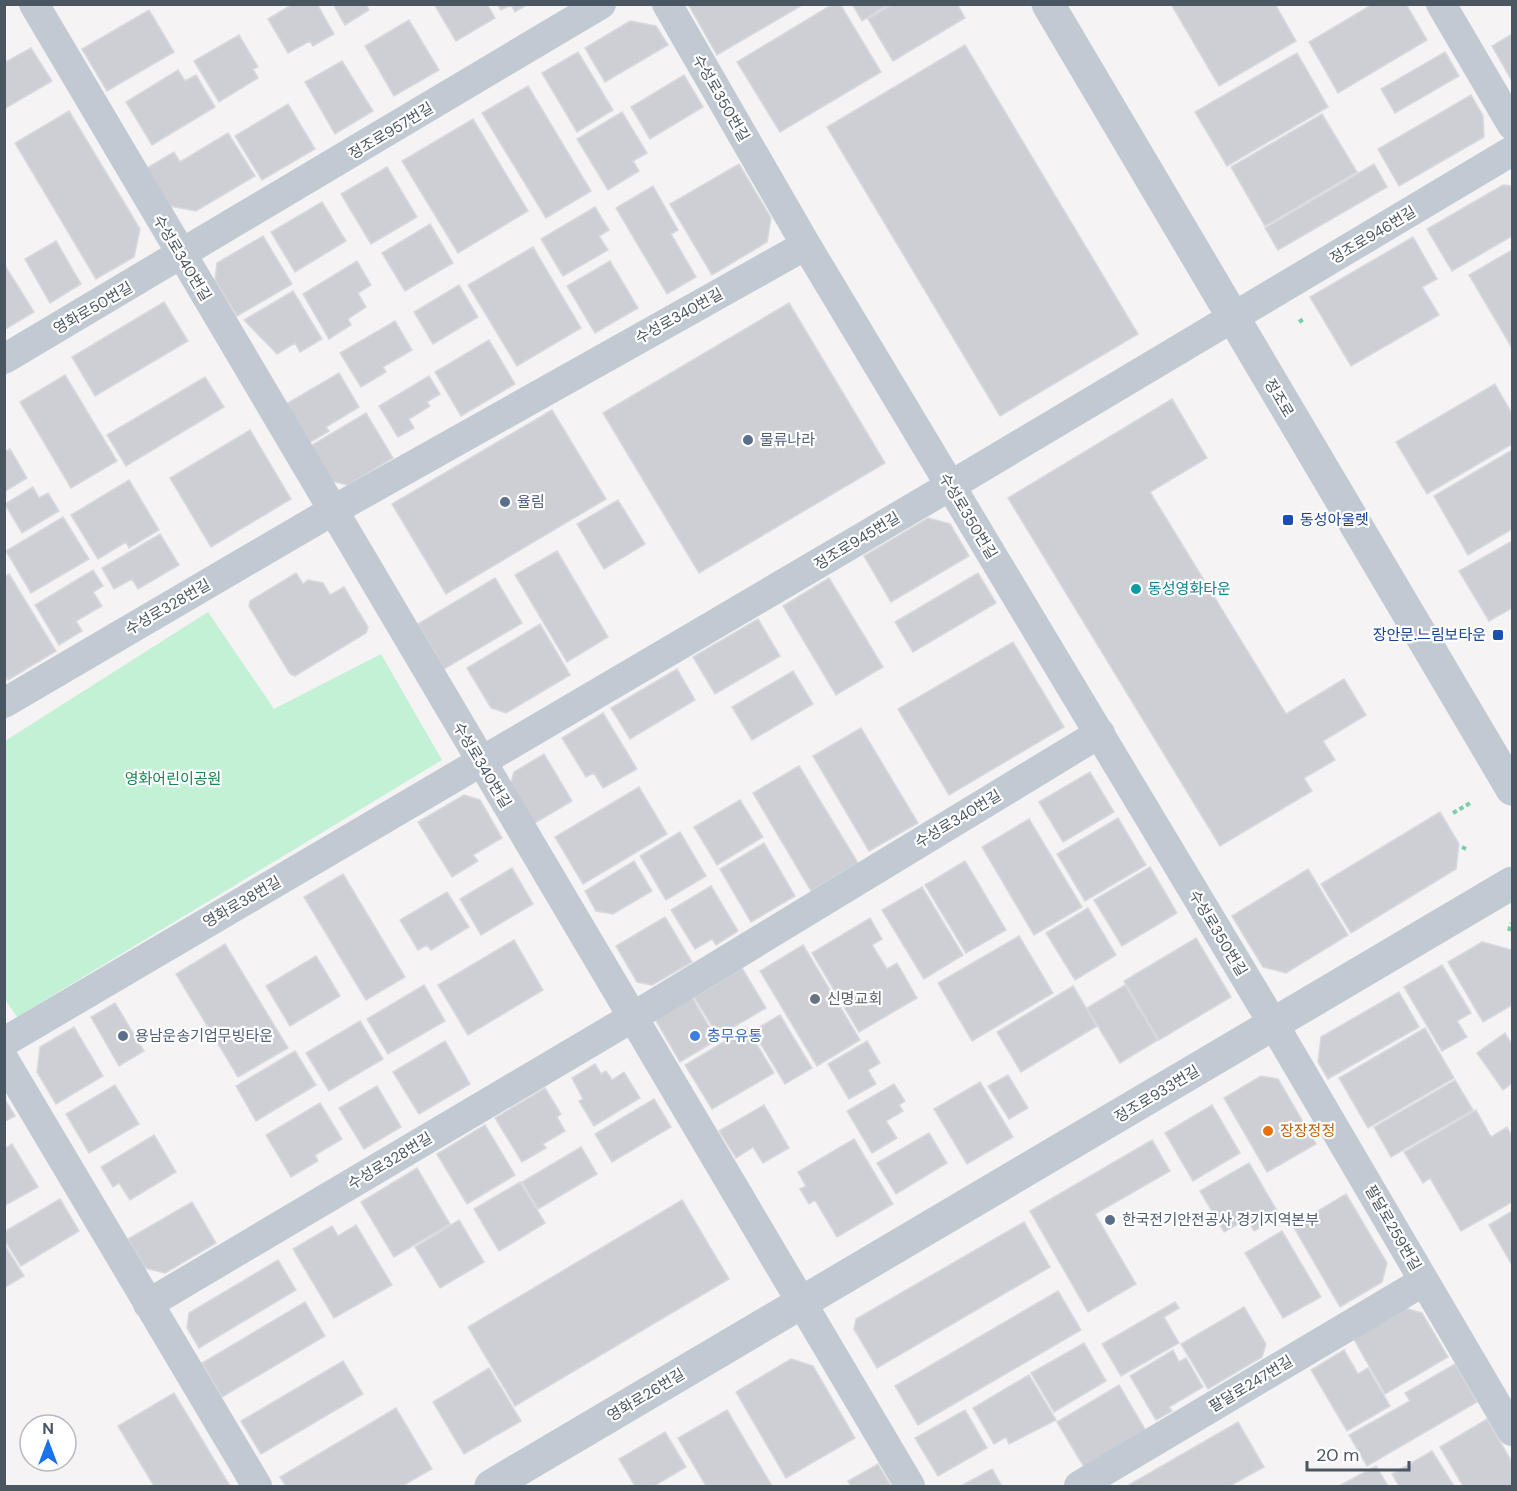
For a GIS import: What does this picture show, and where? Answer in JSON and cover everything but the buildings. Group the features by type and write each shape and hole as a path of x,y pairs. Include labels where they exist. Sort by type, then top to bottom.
{"street":[{"name":"수성로340번길","path":"34,4 181,257 801,1304"},
{"name":"정조로957번길","path":"181,257 601,4"},
{"name":"수성로350번길","path":"667,4 806,245 1274,1025"},
{"name":"정조로","path":"1048,4 1512,789"},
{"path":"1441,4 1512,125"},
{"name":"정조로946번길","path":"1234,318 1512,151"},
{"name":"수성로340번길","path":"332,511 806,245"},
{"name":"영화로50번길","path":"4,359 181,257"},
{"name":"정조로945번길","path":"480,763 1234,318"},
{"name":"수성로328번길","path":"4,703 332,511"},
{"name":"수성로340번길","path":"633,1017 1100,733"},
{"name":"영화로38번길","path":"4,1042 480,763"},
{"name":"정조로933번길","path":"801,1304 1512,883"},
{"name":"수성로328번길","path":"148,1304 633,1017"},
{"name":"팔달로259번길","path":"1274,1025 1512,1431"},
{"path":"4,1060 257,1486"},
{"name":"팔달로247번길","path":"1078,1486 1424,1281"},
{"path":"801,1304 910,1486"},
{"name":"영화로26번길","path":"492,1486 801,1304"}],"path":[{"path":"1299,322 1305,318"},
{"path":"1453,813 1472,802"},
{"path":"1462,847 1468,850"},
{"path":"1509,931 1512,922"}],"green space":[{"name":"영화어린이공원","path":"208,612 274,709 381,654 442,760 17,1017 4,998 5,741"}],"place":[{"name":"물류나라","path":"748,440"},
{"name":"율림","path":"505,502"},
{"name":"동성아울렛","path":"1288,520"},
{"name":"동성영화타운","path":"1136,589"},
{"name":"장안문.느림보타운","path":"1498,635"},
{"name":"신명교회","path":"815,999"},
{"name":"용남운송기업무빙타운","path":"123,1036"},
{"name":"충무유통","path":"695,1036"},
{"name":"장장정정","path":"1268,1131"},
{"name":"한국전기안전공사 경기지역본부","path":"1110,1220"}]}
